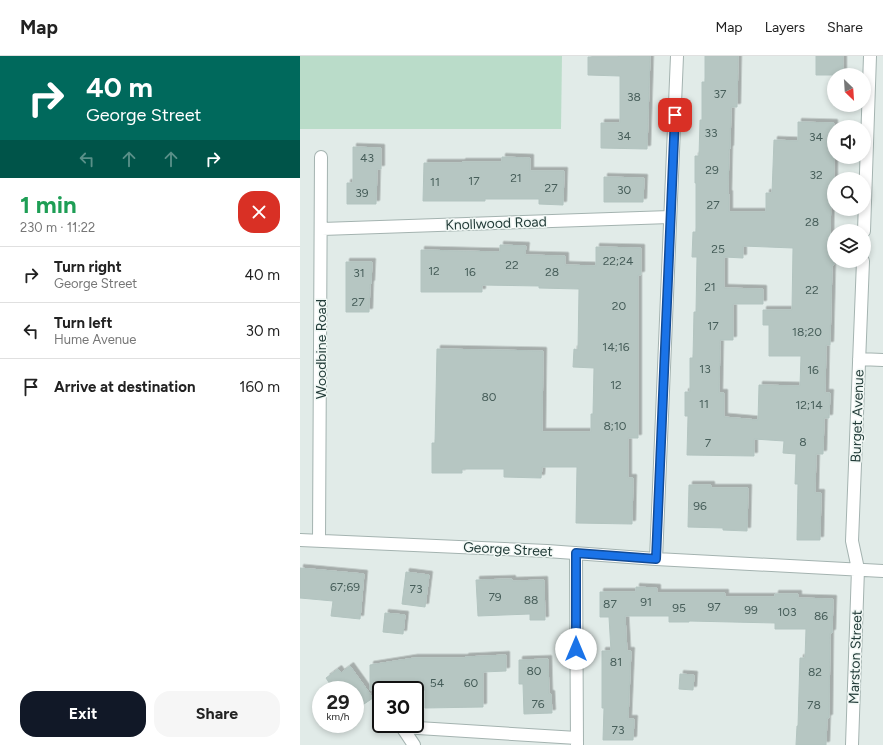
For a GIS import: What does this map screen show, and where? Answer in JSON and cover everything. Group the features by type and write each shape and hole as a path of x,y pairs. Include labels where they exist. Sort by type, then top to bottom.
{"street":[{"path":"656,559 677,56"},
{"path":"864,224 870,56"},
{"name":"Woodbine Road","path":"320,540 321,157"},
{"name":"Knollwood Road","path":"322,230 670,217"},
{"name":"Burget Avenue","path":"858,570 852,541 863,268"},
{"path":"859,359 883,360"},
{"name":"George Street","path":"300,540 576,553 656,559 883,571"},
{"path":"414,745 402,726 577,742 576,553"},
{"name":"Marston Street","path":"852,745 858,570"}],"green space":[{"path":"300,56 562,56 561,129 300,129"}],"building":[{"path":"650,56 647,149 601,148 601,123 620,123 620,76 588,75 588,57"},
{"path":"705,56 738,56 737,107 731,107 728,194 729,212 766,212 766,193 772,193 774,140 798,141 798,122 827,123 827,164 834,164 834,172 827,172 827,216 830,216 830,224 827,224 827,268 832,268 830,345 826,345 825,393 830,393 829,418 824,418 823,454 816,454 815,493 821,493 820,540 797,540 798,484 795,484 796,454 783,453 784,441 754,439 754,456 687,455 688,416 685,416 685,392 690,392 690,358 693,358 694,312 696,312 697,257 692,257 693,232 696,232 695,156 699,156 700,120 702,120 702,82 705,82","holes":["743,246 793,248 792,310 763,310 763,325 769,325 769,356 801,356 800,386 759,385 758,420 724,417 724,393 719,393 720,340 733,340 733,304 763,304 763,289 724,288 724,257 743,258"]},
{"path":"816,56 843,56 843,68 827,68 827,75 816,75"},
{"path":"353,147 381,148 381,169 377,169 376,204 347,204 347,183 353,183"},
{"path":"502,157 530,158 530,171 564,171 563,205 539,204 539,199 423,201 424,163 502,162"},
{"path":"604,177 644,178 643,202 604,202"},
{"path":"500,245 526,246 525,255 565,256 565,265 596,266 596,247 641,248 641,275 638,275 638,438 628,438 628,478 633,478 632,524 576,523 577,467 542,467 541,478 504,477 504,469 462,469 462,473 432,473 432,443 435,443 437,349 543,351 542,432 591,432 594,368 573,367 574,349 578,350 579,289 539,288 539,286 482,285 482,292 421,292 421,250 500,252"},
{"path":"346,262 372,262 369,312 346,312"},
{"path":"689,485 711,485 711,488 748,488 747,531 723,530 723,528 688,527"},
{"path":"300,568 364,574 360,619 331,616 333,601 300,598"},
{"path":"406,572 429,575 425,607 402,604"},
{"path":"512,579 512,581 544,580 545,620 530,620 530,614 478,616 476,580"},
{"path":"636,587 657,588 657,593 725,593 725,597 775,597 775,594 798,594 798,598 833,599 832,633 830,633 829,718 827,718 826,745 796,745 800,658 805,658 806,629 775,629 775,623 669,622 669,616 625,616 627,651 631,651 628,719 634,719 633,740 603,740 604,708 602,708 602,651 611,651 609,617 600,617 600,592 636,592"},
{"path":"385,613 405,615 403,634 383,632"},
{"path":"506,655 506,671 483,672 483,707 425,708 424,681 372,681 372,690 370,690 370,665 414,658"},
{"path":"548,659 549,694 551,694 552,713 524,714 523,684 519,684 519,660"},
{"path":"350,666 361,681 328,681 326,678 338,669 341,673"},
{"path":"680,674 694,675 693,690 679,689"},
{"path":"364,685 372,697 372,699 364,704"}],"route":[{"path":"576,649 576,553 656,559 675,115"}]}
